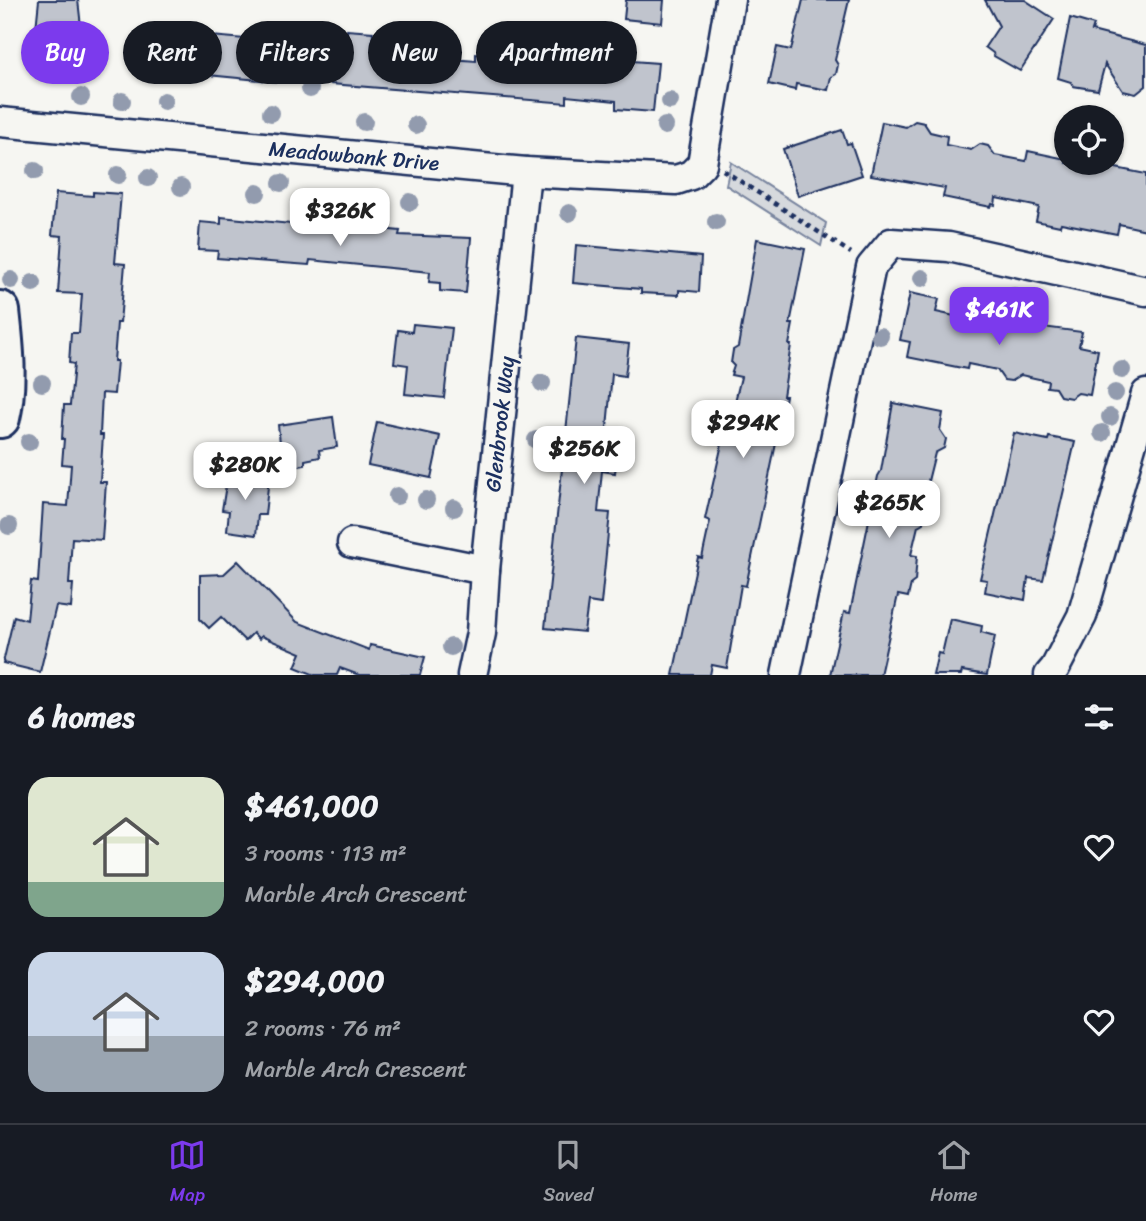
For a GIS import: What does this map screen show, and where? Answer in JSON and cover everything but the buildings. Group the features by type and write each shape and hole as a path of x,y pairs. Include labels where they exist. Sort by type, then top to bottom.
{"street":[{"path":"702,164 730,0"},
{"name":"Meadowbank Drive","path":"0,122 526,172 676,180 691,175 702,164"},
{"name":"Glenbrook Way","path":"472,675 481,634 485,570 526,172"},
{"path":"786,675 871,267 891,243 949,247 1146,291"},
{"path":"0,312 4,344 4,402 0,418"},
{"path":"1049,675 1082,616 1146,394"},
{"path":"352,543 485,570"}],"path":[{"path":"702,164 724,170 871,267"}],"shaded area":[{"path":"731,162 826,223 821,246 726,185"}]}
